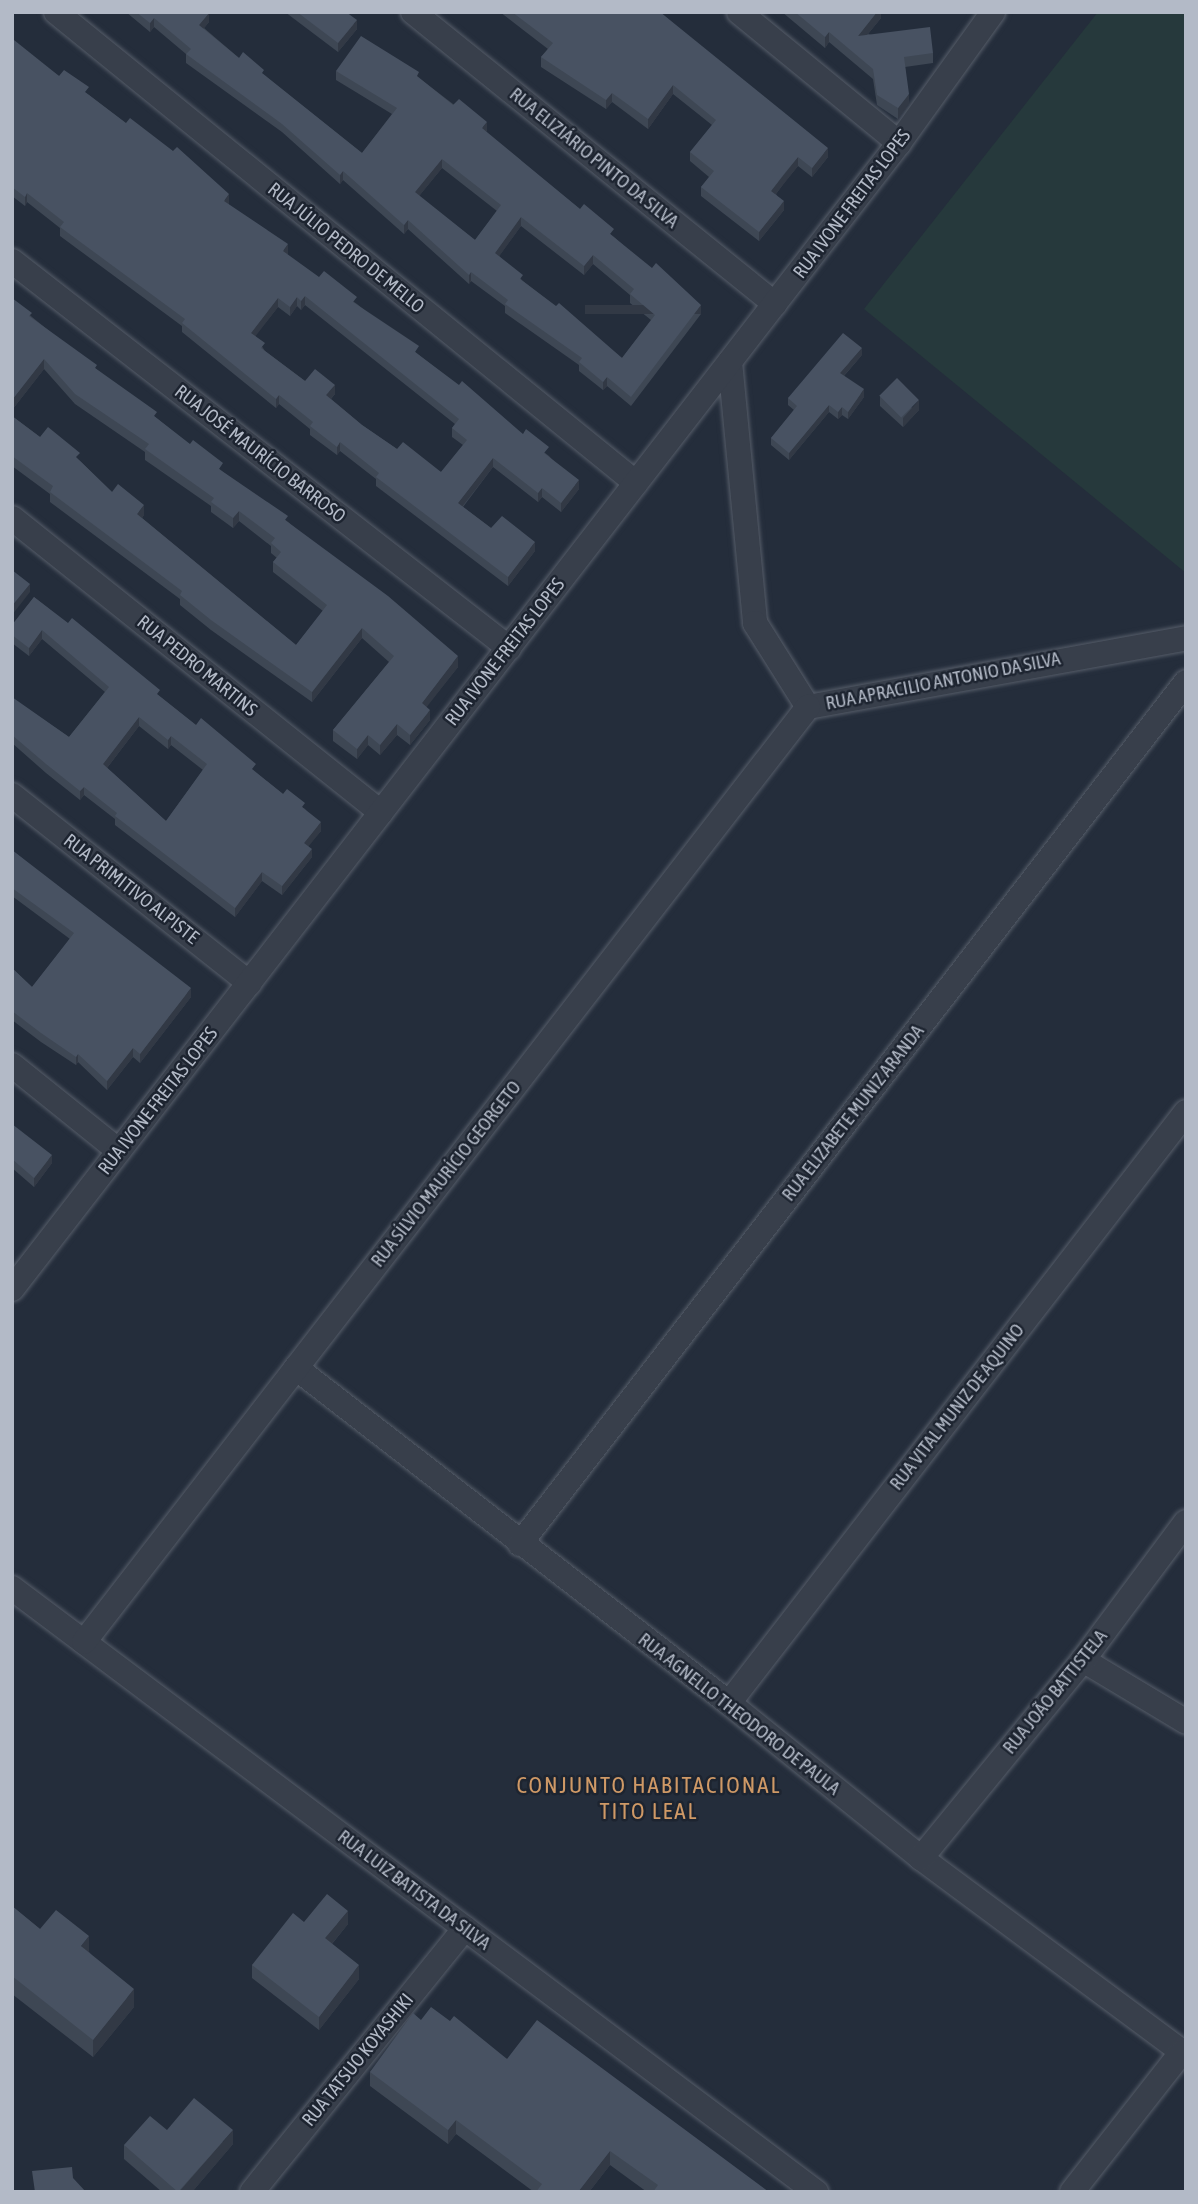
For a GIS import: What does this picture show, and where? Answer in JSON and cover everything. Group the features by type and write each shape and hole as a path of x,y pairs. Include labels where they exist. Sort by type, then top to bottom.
{"street":[{"name":"RUA JÚLIO PEDRO DE MELLO","path":"56,12 636,483"},
{"name":"RUA ELIZIÁRIO PINTO DA SILVA","path":"414,12 775,304"},
{"path":"739,12 899,143"},
{"name":"RUA IVONE FREITAS LOPES","path":"12,1289 899,143 993,12"},
{"name":"RUA JOSÉ MAURÍCIO BARROSO","path":"12,261 509,648"},
{"name":"RUA APRACILIO ANTONIO DA SILVA","path":"730,362 755,623 808,707 1186,638"},
{"name":"RUA PEDRO MARTINS","path":"12,518 381,813"},
{"name":"RUA ELIZABETE MUNIZ ARANDA","path":"520,1544 1186,682"},
{"name":"RUA SÍLVIO MAURÍCIO GEORGETO","path":"84,1642 808,707"},
{"name":"RUA PRIMITIVO ALPISTE","path":"12,795 249,983"},
{"path":"12,1065 119,1150"},
{"name":"RUA VITAL MUNIZ DE AQUINO","path":"729,1703 1186,1112"},
{"name":"RUA AGNELLO THEODORO DE PAULA","path":"296,1367 520,1544 729,1703 921,1858 1183,2054"},
{"name":"RUA JOÃO BATTISTELA","path":"921,1858 1083,1660 1186,1522"},
{"name":"RUA LUIZ BATISTA DA SILVA","path":"12,1588 816,2192"},
{"path":"1083,1660 1186,1722"},
{"name":"RUA TATSUO KOYASHIKI","path":"252,2192 465,1928"},
{"path":"1072,2192 1183,2054"}],"shaded area":[{"path":"1098,12 1186,12 1186,573 864,309"}],"building":[{"path":"136,12 208,12 199,25 239,58 243,52 264,70 262,73 362,153 397,108 336,71 361,36 419,72 417,76 453,105 459,99 487,122 482,128 580,209 584,204 614,229 610,234 652,268 656,263 701,305 631,397 607,377 603,382 579,362 582,358 505,304 508,300 471,272 469,275 408,220 404,225 343,171 340,175 282,124 186,54 191,49 154,18 150,23","holes":["442,159 501,205 475,240 415,192","521,217 584,266 593,255 634,289 630,294 655,315 622,358 559,303 556,306 520,279 523,275 495,253"]},
{"path":"297,12 346,12 357,20 338,43"},
{"path":"512,12 660,12 828,148 812,168 798,157 784,174 771,191 784,201 759,232 701,187 714,171 690,152 716,120 673,85 648,119 612,93 606,100 541,57 553,43"},
{"path":"795,12 877,12 858,36 930,27 933,53 904,57 909,94 898,108 877,95 873,69 829,32 825,37"},
{"path":"14,40 59,76 64,70 89,87 85,92 126,123 130,118 173,151 177,147 229,194 224,201 288,244 283,251 319,277 324,271 357,297 353,302 419,346 415,352 459,385 462,381 523,434 526,429 549,447 544,453 579,480 561,503 542,488 538,493 493,458 458,503 491,528 502,516 535,542 508,577 376,477 379,473 340,442 337,447 310,426 313,422 279,395 276,399 182,323 185,319 60,227 64,222 27,193 25,197 12,187","holes":["305,296 459,419 452,428 467,440 441,472 403,442 397,449 362,425 326,395 335,385 315,369 305,381 261,348 265,343 251,333 278,298 290,307 297,297 301,301"]},
{"path":"12,298 32,313 29,316 97,365 95,368 157,412 154,416 190,444 193,440 223,463 219,469 288,516 285,520 388,596 458,656 422,703 430,710 410,735 397,724 380,745 368,735 357,749 333,730 394,656 362,628 312,692 211,620 180,595 182,591 50,492 53,486 12,456 12,416 40,437 48,427 80,453 76,457 112,492 118,484 144,505 137,514 296,645 327,605 273,562 281,552 271,543 275,538 239,511 233,518 211,502 214,498 145,449 149,444 75,394 44,359 12,400"},
{"path":"843,333 862,348 840,373 864,389 848,412 842,407 838,412 829,405 789,453 771,438 797,406 788,398"},
{"path":"897,378 919,400 901,418 879,396"},
{"path":"12,570 30,584 12,606"},
{"path":"34,597 68,623 72,618 160,690 157,694 196,725 201,718 256,764 252,769 283,794 287,789 305,803 302,807 321,822 304,843 312,849 282,886 262,872 235,908 115,816 117,813 84,787 80,791 12,735 12,697 69,737 109,687 42,630 29,648 12,635 12,625","holes":["139,717 168,740 171,736 207,764 166,821 103,764"]},
{"path":"12,850 191,988 140,1054 133,1048 107,1081 78,1054 76,1057 12,1011 12,968 32,987 74,933 12,888"},
{"path":"12,1124 52,1155 34,1178 12,1159"},
{"path":"327,1894 348,1911 325,1938 359,1965 319,2017 252,1965 293,1913 304,1922"},
{"path":"12,1906 40,1929 56,1910 89,1936 81,1946 134,1989 93,2040 12,1976"},
{"path":"431,2007 450,2021 454,2016 507,2059 537,2020 769,2192 653,2192 658,2185 610,2151 578,2192 536,2192 542,2184 456,2120 448,2130 370,2072 413,2013 421,2020"},
{"path":"194,2098 233,2130 178,2192 124,2145 150,2116 167,2130"},
{"path":"72,2167 73,2178 86,2192 35,2192 32,2171"}],"district":[{"name":"CONJUNTO HABITACIONAL TITO LEAL","path":"649,1798"}]}
